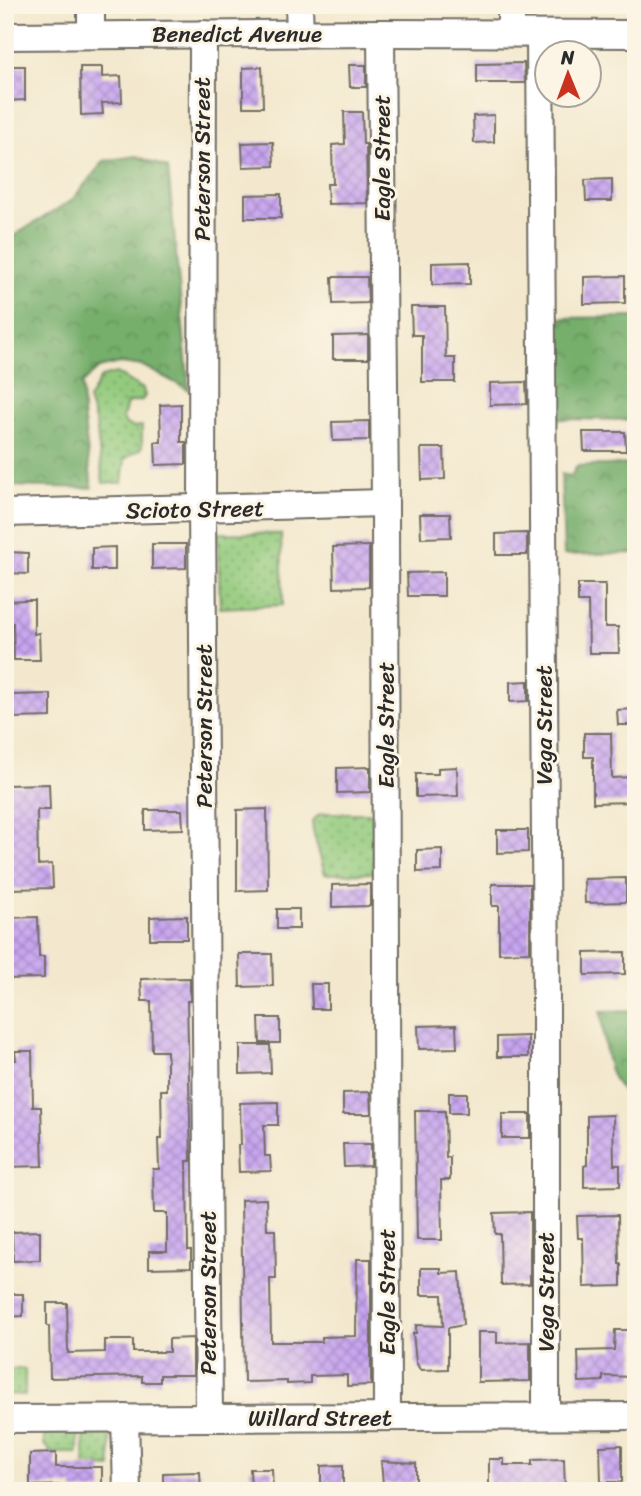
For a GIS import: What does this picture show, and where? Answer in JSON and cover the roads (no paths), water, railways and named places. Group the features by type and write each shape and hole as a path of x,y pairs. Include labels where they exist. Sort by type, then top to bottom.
{"street":[{"path":"91,5 91,35"},
{"path":"299,5 300,34"},
{"path":"511,5 512,33"},
{"name":"Eagle Street","path":"381,33 387,1417"},
{"name":"Peterson Street","path":"202,34 202,509 209,1418"},
{"name":"Vega Street","path":"540,34 547,1416"},
{"name":"Benedict Avenue","path":"5,36 636,34"},
{"name":"Scioto Street","path":"5,513 385,503"},
{"name":"Willard Street","path":"5,1419 636,1416"},
{"path":"125,1418 127,1491"}]}
